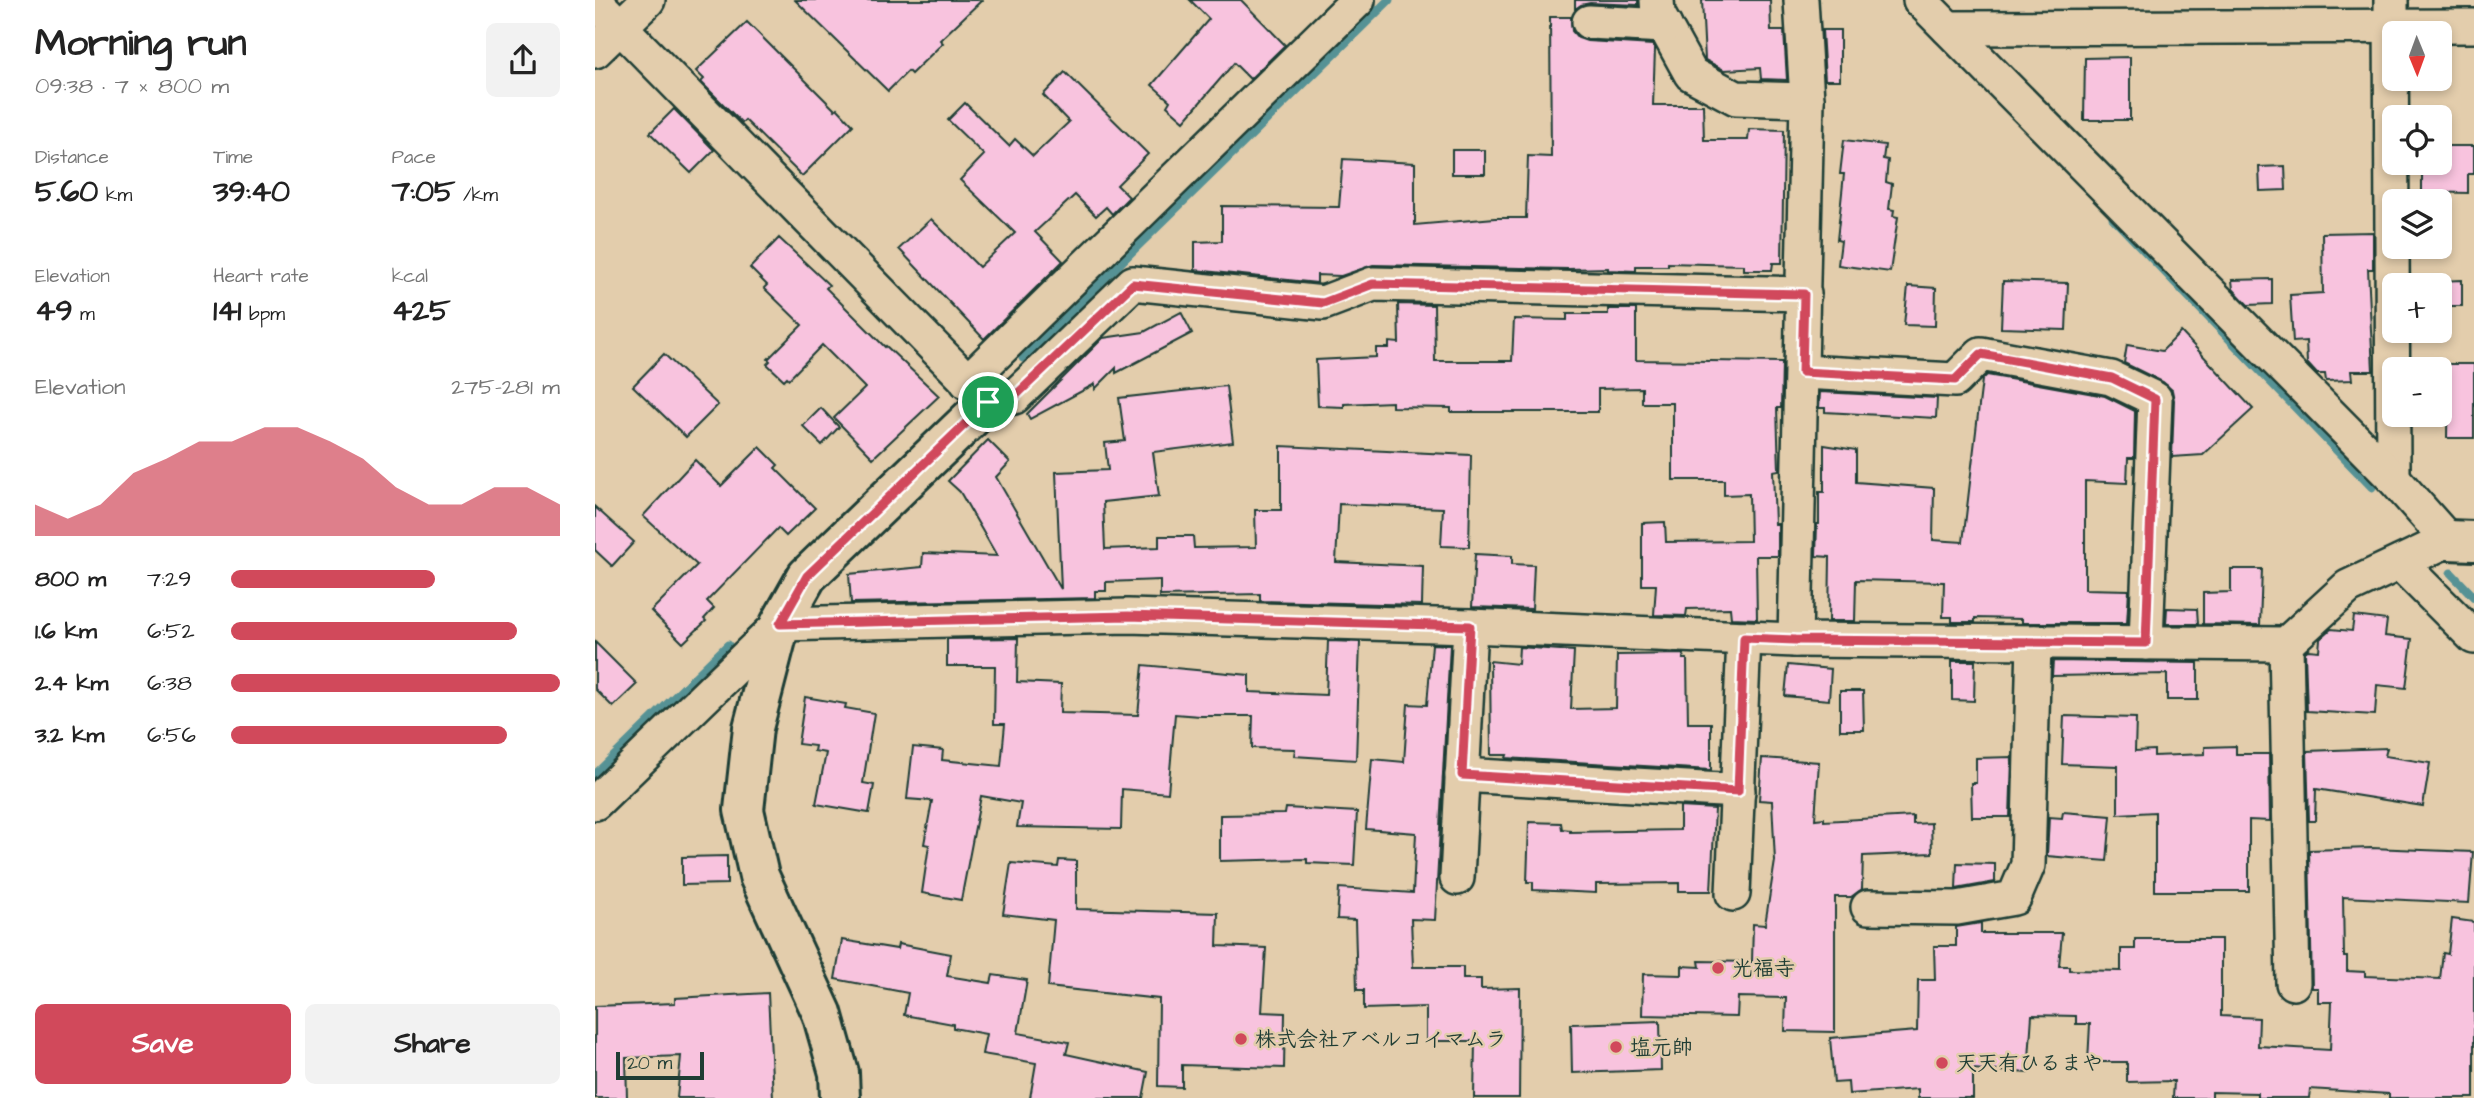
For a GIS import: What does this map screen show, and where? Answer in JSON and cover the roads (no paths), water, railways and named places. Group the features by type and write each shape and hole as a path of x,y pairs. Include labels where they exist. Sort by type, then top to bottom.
{"street":[{"path":"595,51 648,0"},
{"path":"840,1098 839,1073 822,1013 759,876 744,810 753,728 780,624 807,576 978,392 1358,0"},
{"path":"1795,640 1807,100 1801,0"},
{"path":"595,803 780,624 1128,616 1470,626 1795,640 2286,644 2348,587 2400,563 2461,540 2393,478 1920,0"},
{"path":"595,1 978,392 1014,397 1133,284 1323,303 1373,284 1804,294"},
{"path":"1588,22 1661,13 1691,74 1736,98 1807,100"},
{"path":"1948,28 2391,13 2474,26"},
{"path":"2391,13 2393,478"},
{"path":"1802,372 1955,380 1981,354 2112,378 2155,399 2146,643"},
{"path":"2400,563 2474,637"},
{"path":"1457,878 1470,626"},
{"path":"1733,894 1744,638"},
{"path":"1868,908 1957,908 2014,898 2028,865 2034,642"},
{"path":"2286,644 2293,983"},
{"path":"1462,775 1738,791"}],"waterway":[{"path":"1023,358 1389,0"},
{"path":"2113,218 2372,487"},
{"path":"2451,573 2474,597"},
{"path":"595,775 728,645"}],"place":[{"name":"光福寺","path":"1718,968"},
{"name":"株式会社アベルコイマムラ","path":"1241,1039"},
{"name":"塩元帥","path":"1616,1047"},
{"name":"天天有ひるまや","path":"1942,1063"}]}
